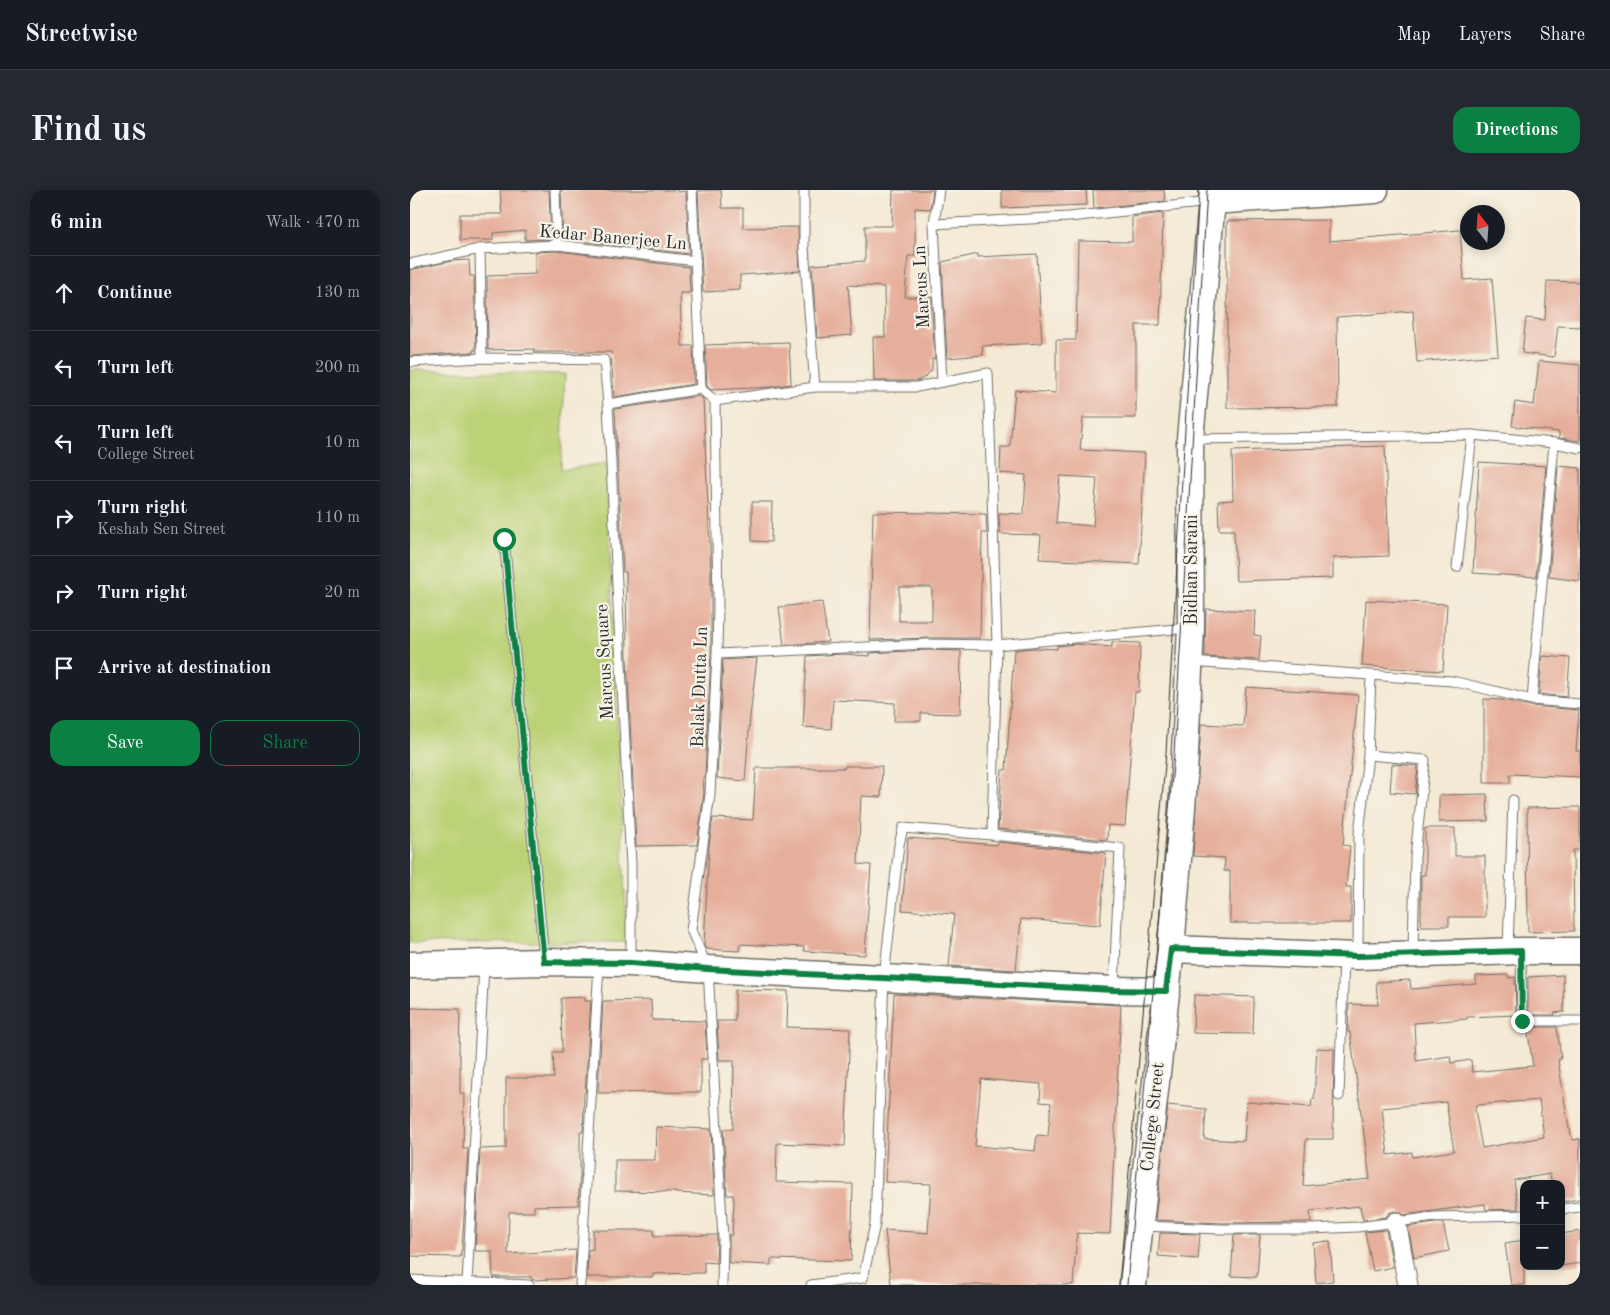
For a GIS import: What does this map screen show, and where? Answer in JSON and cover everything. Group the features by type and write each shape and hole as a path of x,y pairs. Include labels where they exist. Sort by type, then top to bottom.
{"main road":[{"path":"1212,196 1375,190"},
{"name":"Bidhan Sarani","path":"1171,949 1183,794 1191,628 1190,439 1212,196"},
{"path":"1171,949 1351,955 1580,951"},
{"name":"College Street","path":"1134,1285 1157,991 1171,949"},
{"path":"410,965 544,962 631,963 708,969 1157,991"}],"street":[{"path":"1396,1222 1408,1285"}],"lane":[{"path":"556,190 557,245"},
{"path":"692,190 702,388 715,401 815,388 917,387 988,373 998,644 992,835"},
{"path":"804,190 804,247 815,388"},
{"name":"Marcus Ln","path":"939,190 934,224 942,382"},
{"path":"934,224 1070,217 1212,196"},
{"name":"Kedar Banerjee Ln","path":"410,264 480,249 557,245 696,261"},
{"path":"410,362 482,358 480,249"},
{"name":"Marcus Square","path":"482,358 604,360 608,404 631,865 631,963"},
{"path":"608,404 702,388"},
{"name":"Balak Dutta Ln","path":"708,969 691,930 710,794 717,654 715,401"},
{"path":"1457,568 1472,435"},
{"path":"1190,439 1472,435 1554,443 1580,448"},
{"path":"1532,700 1554,443"},
{"path":"504,539 544,962"},
{"path":"717,654 928,644 998,644 1191,628"},
{"path":"1189,662 1452,681 1532,700 1580,704"},
{"path":"1339,1096 1359,834 1368,755 1371,676"},
{"path":"1368,755 1425,760 1415,857 1413,954"},
{"path":"1513,800 1515,951 1522,1021 1580,1021"},
{"path":"811,1285 863,1278 875,1224 884,977 899,845 903,828 1120,848 1114,990"},
{"path":"580,1285 600,963"},
{"path":"467,1283 484,964"},
{"path":"708,969 723,1239 722,1285"},
{"path":"1565,1209 1580,1207"},
{"path":"1140,1226 1222,1229 1312,1229 1357,1227 1435,1217 1520,1215"},
{"path":"410,1280 529,1285"}],"green space":[{"path":"410,370 565,374 561,470 606,463 627,942 410,943"}],"building":[{"path":"500,190 549,190 551,239 525,240 525,230 493,233 493,240 460,240 460,214 502,214"},
{"path":"561,190 686,191 689,254 563,239"},
{"path":"721,190 722,208 743,208 743,228 798,227 800,271 740,275 740,290 703,292 698,191"},
{"path":"893,190 933,190 930,209 915,208 915,256 908,256 905,297 931,297 935,359 932,359 932,370 925,377 916,381 874,381 873,337 885,337 884,287 848,285 852,335 817,338 812,265 865,261 865,226 892,226"},
{"path":"1002,190 1086,190 1087,205 1002,208"},
{"path":"1093,190 1164,190 1165,201 1094,208"},
{"path":"1163,213 1160,325 1136,325 1136,418 1083,418 1080,450 1145,453 1139,564 1039,559 1041,535 1000,534 999,513 1024,514 1026,475 1000,473 1001,447 1010,447 1015,390 1056,393 1056,340 1076,340 1078,241 1132,242 1132,217","holes":["1060,476 1097,478 1093,526 1056,523"]},
{"path":"1329,220 1329,241 1460,230 1460,250 1462,250 1464,280 1492,278 1498,355 1417,362 1413,311 1337,317 1338,407 1227,408 1227,221"},
{"path":"557,251 689,267 690,293 680,293 682,346 693,346 694,384 614,397 611,352 534,352 534,349 488,350 487,276 535,274 535,252"},
{"path":"978,254 978,257 1037,254 1042,343 982,346 983,355 947,358 942,262"},
{"path":"469,260 470,276 474,276 476,350 473,350 474,352 410,356 410,270 452,261"},
{"path":"1547,281 1580,282 1580,327 1558,326 1554,357 1522,353 1526,318 1545,320"},
{"path":"789,342 791,384 711,390 707,386 705,345"},
{"path":"1539,361 1580,365 1580,441 1559,438 1559,432 1512,426 1515,402 1534,405"},
{"path":"699,396 703,399 711,567 711,654 705,777 703,777 704,793 697,845 636,846 627,656 626,572 623,572 615,409"},
{"path":"1385,446 1389,556 1333,558 1333,578 1236,581 1234,530 1219,530 1218,501 1233,500 1232,451"},
{"path":"1479,462 1546,466 1536,577 1473,573"},
{"path":"1558,466 1580,468 1580,581 1549,577"},
{"path":"752,502 772,502 771,542 752,541"},
{"path":"873,512 986,514 987,533 982,533 980,638 870,640","holes":["899,587 932,587 932,621 899,621"]},
{"path":"1366,600 1447,604 1443,671 1362,666"},
{"path":"822,602 828,642 784,645 779,607"},
{"path":"1206,609 1255,611 1254,635 1261,636 1259,660 1205,657"},
{"path":"1112,642 1140,643 1139,692 1135,692 1125,826 1108,825 1107,840 998,829 1002,770 1006,770 1014,650 1033,648 1057,649 1057,646 1076,644 1112,647"},
{"path":"928,650 961,651 960,714 921,713 921,721 894,721 895,703 833,700 831,729 803,727 807,656 843,654 870,656 870,653"},
{"path":"1542,656 1570,658 1567,697 1539,694"},
{"path":"757,658 745,781 717,778 723,660"},
{"path":"1246,687 1358,695 1343,845 1350,846 1346,887 1351,887 1351,923 1230,923 1230,871 1224,871 1225,858 1193,856 1201,724 1243,726"},
{"path":"1484,699 1503,700 1531,706 1579,710 1576,751 1580,751 1580,777 1510,774 1510,783 1484,783"},
{"path":"1392,764 1418,766 1415,794 1390,792"},
{"path":"845,766 882,766 881,797 861,796 858,864 871,865 865,955 804,951 804,947 740,944 739,951 706,949 704,945 709,845 713,818 753,820 756,768 845,768"},
{"path":"1487,794 1488,821 1439,822 1439,795"},
{"path":"1580,807 1580,850 1573,850 1574,931 1528,932 1527,808"},
{"path":"1425,828 1455,828 1455,856 1485,856 1485,917 1449,917 1449,926 1421,926 1421,875 1425,875"},
{"path":"908,838 997,845 997,842 1106,853 1100,925 1021,919 1016,970 949,966 954,914 902,910"},
{"path":"1508,975 1509,978 1515,977 1516,1015 1467,1017 1467,1019 1414,1023 1416,1061 1450,1056 1451,1063 1471,1060 1472,1072 1533,1066 1527,1027 1557,1027 1561,1059 1558,1060 1569,1129 1572,1140 1580,1139 1580,1199 1565,1201 1565,1180 1551,1180 1550,1174 1514,1180 1518,1209 1486,1210 1485,1204 1404,1215 1394,1211 1386,1217 1363,1220 1360,1206 1310,1211 1311,1222 1222,1223 1155,1220 1168,1105 1206,1109 1204,1139 1244,1141 1247,1102 1311,1107 1312,1099 1314,1099 1317,1048 1334,1049 1333,1139 1306,1139 1303,1186 1370,1179 1350,1032 1348,1032 1349,1004 1378,1005 1376,982 1410,980 1411,989 1476,984 1476,976","holes":["1539,1100 1544,1137 1482,1148 1475,1110 1476,1105","1446,1102 1454,1151 1412,1157 1412,1152 1388,1155 1382,1108"]},
{"path":"1563,975 1564,1012 1554,1013 1555,1015 1528,1015 1528,977"},
{"path":"735,990 788,991 787,1027 850,1029 845,1146 777,1143 776,1182 853,1184 851,1261 771,1259 771,1265 729,1263 729,1235 732,1235 734,1201 733,1195 727,1195 723,1129 733,1129 734,1060 719,1060 717,1021 735,1021"},
{"path":"894,994 1121,1005 1110,1234 1077,1233 1073,1285 891,1285 885,1230 928,1233 931,1184 885,1182","holes":["981,1079 1041,1084 1040,1102 1051,1103 1048,1136 1037,1135 1035,1151 975,1146"]},
{"path":"1194,995 1254,997 1253,1034 1193,1033"},
{"path":"585,997 585,1001 591,1001 583,1132 580,1132 578,1205 534,1206 534,1212 509,1212 508,1254 576,1250 574,1278 532,1280 531,1277 493,1277 492,1251 475,1251 480,1149 506,1148 506,1078 554,1078 553,1052 562,1052 561,998"},
{"path":"651,1000 652,1020 705,1021 707,1059 701,1059 701,1092 598,1093 603,1001"},
{"path":"410,1008 460,1009 460,1093 464,1093 463,1149 468,1149 461,1257 410,1256"},
{"path":"656,1127 711,1129 714,1195 615,1191 615,1160 655,1160"},
{"path":"1443,1223 1449,1251 1414,1258 1408,1227"},
{"path":"593,1230 654,1230 654,1236 717,1235 716,1263 704,1262 704,1273 653,1274 653,1277 587,1277 588,1250 593,1249"},
{"path":"1386,1230 1393,1267 1373,1271 1365,1232"},
{"path":"1580,1231 1580,1263 1565,1265 1565,1233"},
{"path":"1160,1233 1200,1234 1198,1259 1158,1256"},
{"path":"1234,1235 1260,1235 1257,1277 1231,1276"},
{"path":"1330,1241 1333,1281 1316,1283 1313,1243"},
{"path":"1520,1241 1520,1270 1524,1270 1524,1285 1511,1285 1505,1243"}],"tram line":[{"path":"1119,1285 1166,753 1199,190"},
{"path":"1127,1285 1174,754 1207,190"}],"route":[{"path":"504,539 544,962 631,963 708,969 1166,991 1171,949 1358,956 1521,951 1522,1021"}]}
